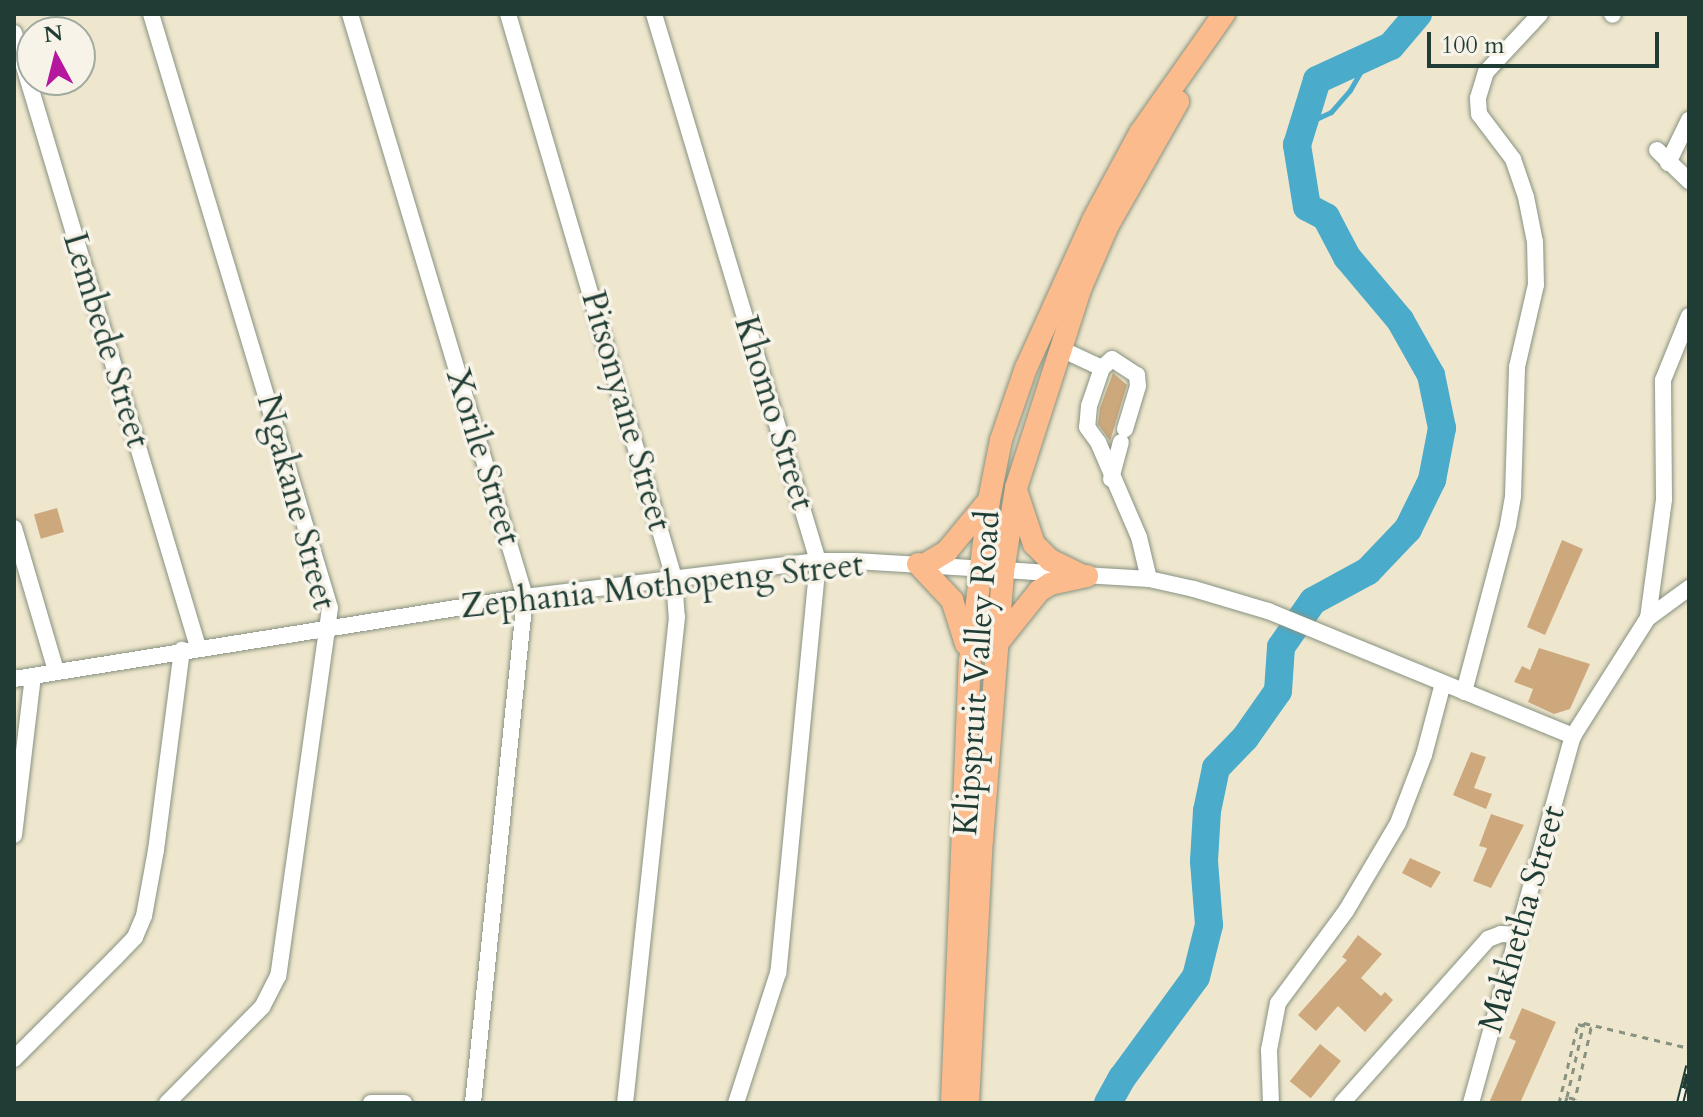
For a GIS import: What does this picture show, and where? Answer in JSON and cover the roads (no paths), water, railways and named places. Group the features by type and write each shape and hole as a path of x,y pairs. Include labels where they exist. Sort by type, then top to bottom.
{"main road":[{"name":"Klipspruit Valley Road","path":"952,1103 970,661 979,571 1001,440 1026,368 1093,220 1140,133 1224,14"},
{"name":"Klipspruit Valley Road","path":"968,1103 982,840 1003,572 1016,488 1061,349 1108,225 1175,106 1242,14"},
{"path":"1016,488 1034,544 1050,560 1085,576"},
{"path":"970,661 952,600 921,564 947,551 963,536 989,500"},
{"path":"999,641 1039,591 1050,584 1085,576"}],"street":[{"name":"Ngakane Street","path":"151,14 330,608 278,976 262,1007 167,1103"},
{"name":"Xorile Street","path":"350,14 525,597 473,1103"},
{"name":"Pitsonyane Street","path":"508,14 674,578 677,617 625,1103"},
{"name":"Khomo Street","path":"654,14 818,561 778,973 736,1103"},
{"path":"1464,692 1500,560 1513,496 1517,367 1536,285 1535,242 1522,184 1513,159 1484,125 1479,114 1478,98 1486,72 1540,14"},
{"name":"Lembede Street","path":"14,33 190,648 144,916 135,937 14,1059"},
{"path":"1689,120 1662,156 1689,181"},
{"path":"1648,618 1664,499 1663,380 1689,316"},
{"path":"1061,349 1102,368"},
{"path":"1111,479 1138,386 1137,375 1112,359 1102,368 1089,406 1087,427 1098,442 1111,479 1139,537 1149,579"},
{"path":"14,528 56,671"},
{"name":"Zephania Mothopeng Street","path":"14,679 190,648 525,597 674,578 818,561 921,564 979,571 1149,579 1268,611 1573,736"},
{"path":"1648,618 1689,588"},
{"name":"Makhetha Street","path":"1471,1103 1573,736 1648,618"},
{"path":"14,835 33,676"},
{"path":"1271,1103 1269,1050 1278,1003 1346,911 1398,823 1424,755 1443,683"},
{"path":"1342,1103 1488,939 1506,933 1518,935"},
{"path":"371,1103 404,1103"}],"waterway":[{"path":"1108,1103 1122,1078 1196,977 1209,925 1204,861 1207,811 1216,768 1245,738 1278,691 1281,647 1313,601 1368,571 1408,529 1432,480 1442,428 1431,375 1400,320 1347,257 1326,217 1307,207 1297,145 1317,80 1391,46 1418,14"},
{"path":"1303,125 1331,112 1350,90 1370,56"}],"railway":[{"path":"1680,1103 1689,1066"}]}
